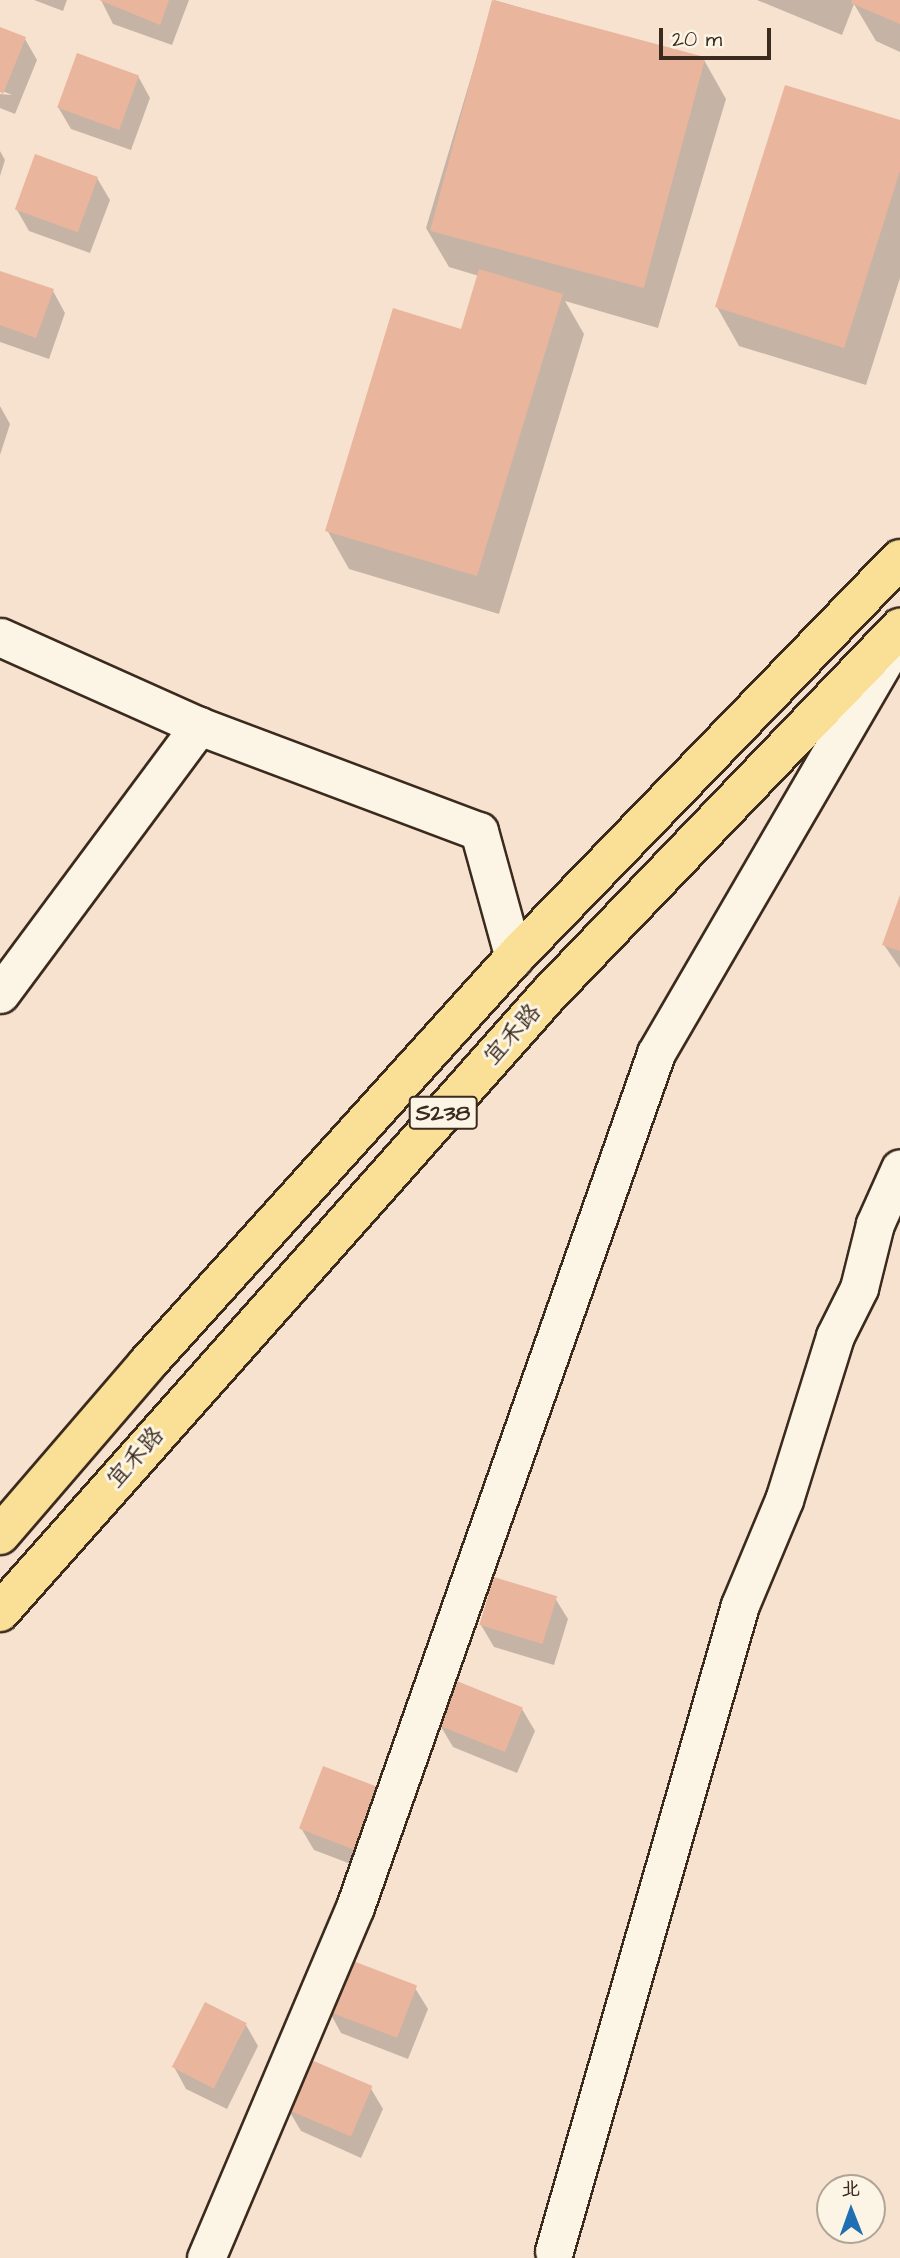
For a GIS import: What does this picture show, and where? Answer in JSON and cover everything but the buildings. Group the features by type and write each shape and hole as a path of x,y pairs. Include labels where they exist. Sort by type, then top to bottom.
{"main road":[{"name":"宜禾路","path":"0,1535 147,1364 514,958 900,559"},
{"name":"宜禾路","path":"0,1612 548,995 900,630"}],"street":[{"path":"206,2258 355,1907 656,1053 900,630"},
{"path":"0,637 200,726 479,831 514,958"},
{"path":"0,993 200,726"},
{"path":"554,2251 740,1605 784,1500 835,1336 859,1288 875,1224 900,1168"}]}
